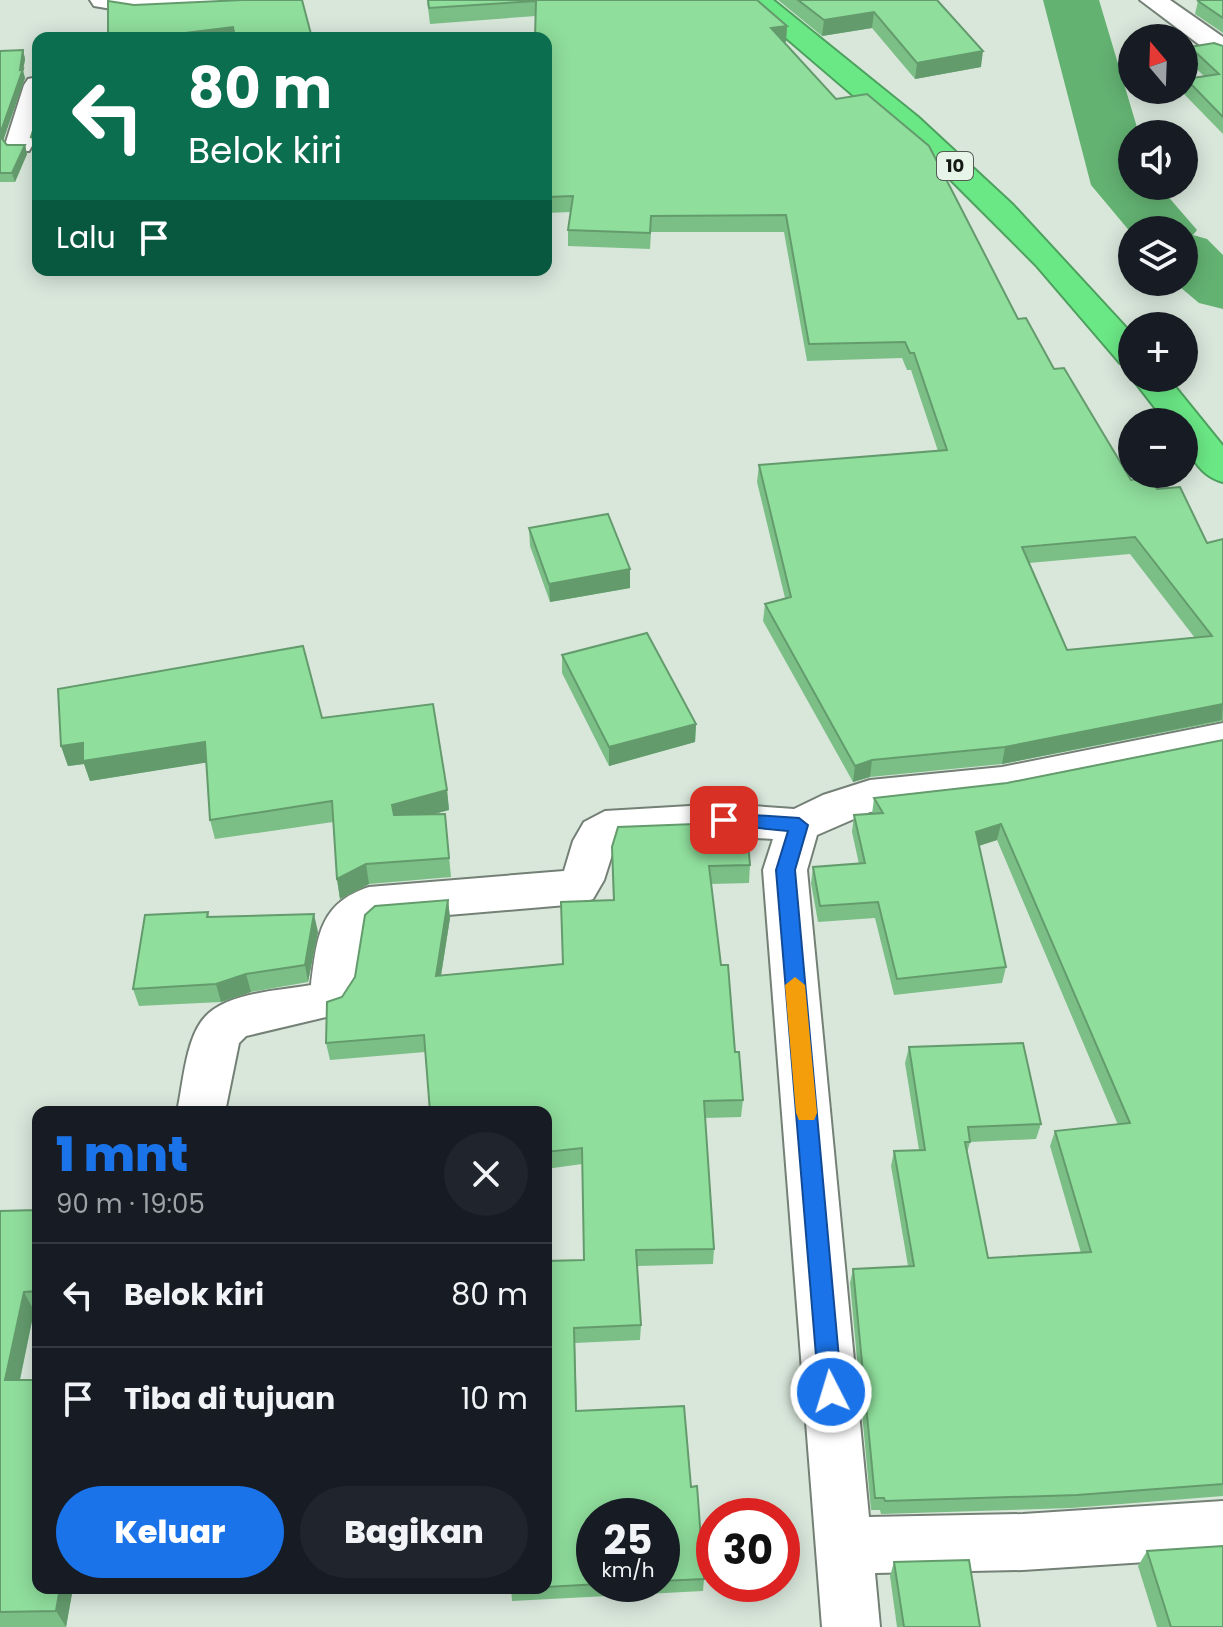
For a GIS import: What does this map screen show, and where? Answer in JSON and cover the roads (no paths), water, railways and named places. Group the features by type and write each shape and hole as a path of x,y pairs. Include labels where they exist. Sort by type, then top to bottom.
{"highway":[{"name":"10","path":"756,0 931,143 1036,245 1118,340"},
{"path":"1161,392 1223,470"}],"street":[{"path":"117,9 283,0"},
{"path":"1153,0 1216,40"},
{"path":"19,145 32,104"},
{"path":"202,1106 218,1034 233,1020 262,1011 318,1005 333,993 343,922 352,910 395,901 578,887 585,878 592,843 605,827 724,820 799,825 838,806 870,796 1002,782 1223,738"},
{"path":"799,825 785,870 851,1627"},
{"path":"844,1546 1009,1543 1223,1529"}],"waterway":[{"path":"1071,0 1123,185 1151,216"},
{"path":"1198,268 1223,289"}]}
